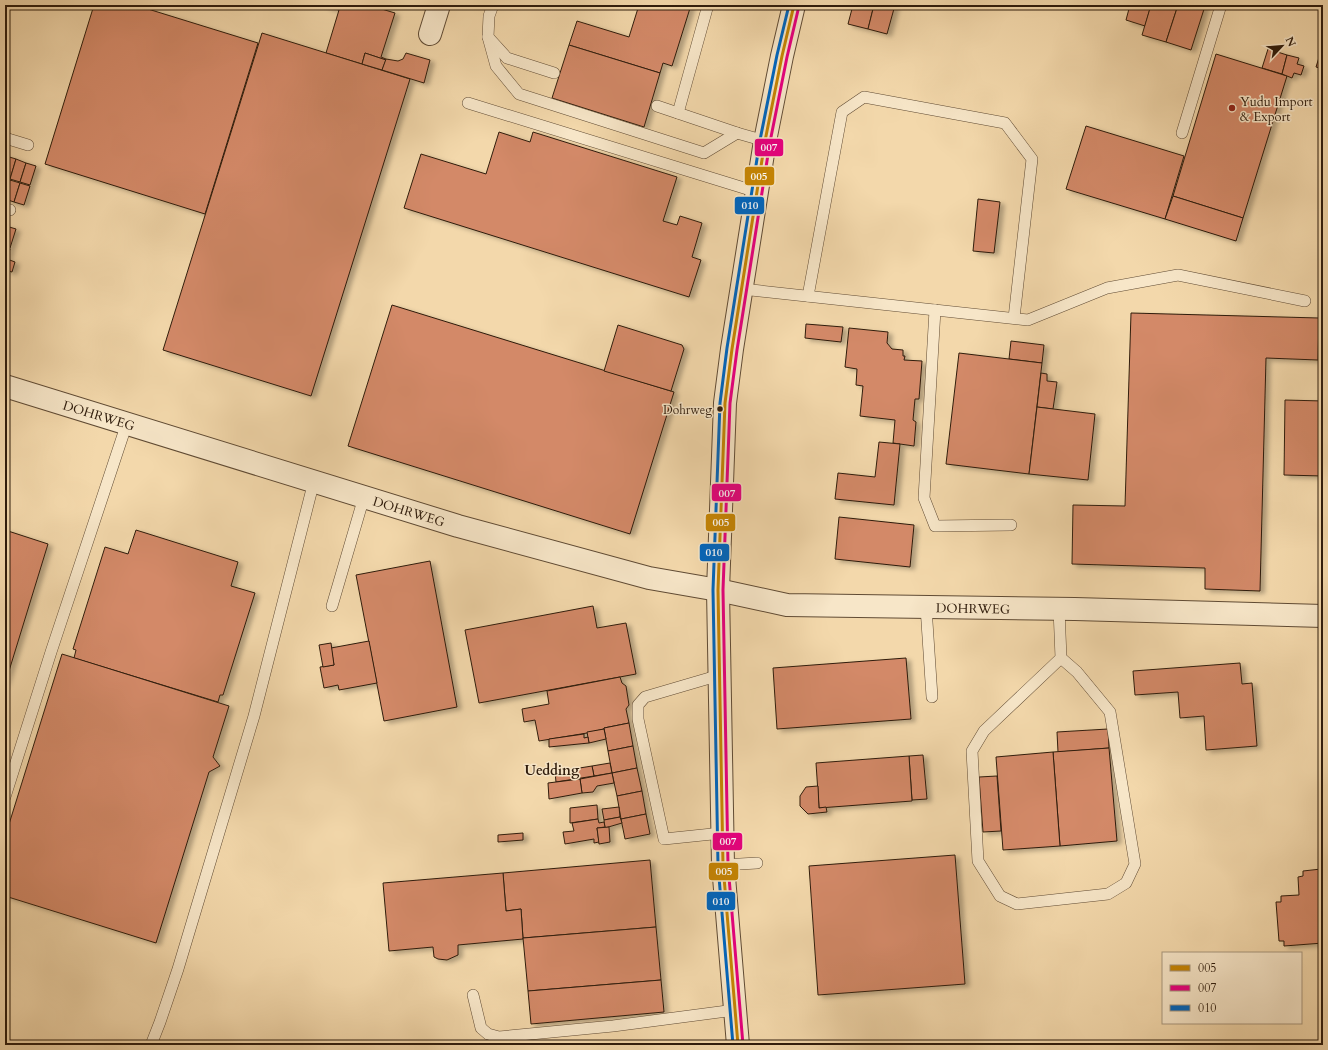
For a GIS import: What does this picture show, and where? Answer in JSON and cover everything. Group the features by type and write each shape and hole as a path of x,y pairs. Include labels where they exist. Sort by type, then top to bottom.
{"street":[{"path":"430,34 439,5"},
{"path":"738,1045 723,865 722,833 718,590 725,403 732,349 765,141 794,5"},
{"name":"DOHRWEG","path":"5,386 458,526 649,578 718,590 787,605 1058,609 1323,616"}],"lane":[{"path":"492,5 489,16 488,37 496,66 519,94 704,153 737,133"},
{"path":"678,113 708,5"},
{"path":"1182,133 1221,5"},
{"path":"488,37 507,58 554,73"},
{"path":"808,296 842,112 864,97 1005,123 1032,159 1014,318"},
{"path":"468,103 757,192"},
{"path":"657,106 765,141"},
{"path":"5,138 28,145"},
{"path":"742,289 1028,320 1107,288 1178,275 1305,301"},
{"path":"935,310 924,498 935,526 1011,525"},
{"path":"5,796 127,424"},
{"path":"151,1045 178,969 254,716 314,481"},
{"path":"332,606 364,497"},
{"path":"926,607 932,696"},
{"path":"1058,609 1061,658 1077,672 1110,712 1136,864 1126,883 1108,894 1017,904 1000,896 978,861 972,751 984,731 1061,658"},
{"path":"720,675 645,696 638,705 638,718 664,838 722,833"},
{"path":"723,865 757,863"},
{"path":"473,995 481,1028 488,1034 499,1036 613,1026 735,1010"}],"path":[{"path":"1297,1045 1323,1042"}],"building":[{"path":"94,5 135,5 258,43 205,214 45,164"},
{"path":"324,5 376,5 375,7 395,13 381,57 386,60 365,53 362,64 326,53 339,10"},
{"path":"639,5 691,5 672,66 663,63 660,73 569,45 577,21 629,37"},
{"path":"853,5 874,5 868,29 848,24"},
{"path":"874,5 895,5 887,34 868,29"},
{"path":"1130,5 1151,5 1145,26 1126,20"},
{"path":"1151,5 1178,5 1166,42 1142,35"},
{"path":"1178,5 1205,6 1191,50 1166,42"},
{"path":"262,33 410,79 311,396 163,350"},
{"path":"569,45 660,73 644,127 552,98"},
{"path":"1322,48 1323,49 1323,69 1316,67"},
{"path":"1268,49 1287,55 1282,74 1262,68"},
{"path":"365,53 386,60 382,70 362,64"},
{"path":"406,53 430,60 424,83 382,70 386,59 398,61 403,59"},
{"path":"1216,54 1287,76 1243,218 1173,196"},
{"path":"1287,55 1299,58 1297,64 1304,66 1301,75 1294,73 1292,78 1282,74"},
{"path":"1086,126 1184,156 1165,219 1066,189"},
{"path":"499,132 530,142 533,132 677,177 663,221 677,225 680,216 702,223 692,257 701,260 689,297 404,208 421,154 486,174"},
{"path":"6,156 16,159 10,179 5,177"},
{"path":"16,159 26,163 20,182 10,179"},
{"path":"26,163 36,166 30,185 20,182"},
{"path":"5,178 10,180 5,196"},
{"path":"10,180 20,183 14,202 5,199"},
{"path":"20,183 30,186 24,205 14,202"},
{"path":"1173,196 1243,218 1236,241 1165,219"},
{"path":"978,199 1000,202 994,253 973,251"},
{"path":"6,226 16,229 10,248 5,247"},
{"path":"5,248 10,249 5,266"},
{"path":"7,259 15,262 12,272 5,270"},
{"path":"392,305 674,392 630,534 348,446"},
{"path":"1131,313 1319,318 1318,360 1266,358 1260,591 1205,589 1205,568 1072,564 1073,505 1125,506"},
{"path":"806,324 843,327 841,342 805,338"},
{"path":"618,325 682,345 684,349 671,391 604,371"},
{"path":"849,328 888,332 887,343 892,349 903,350 903,356 905,356 904,360 922,361 919,399 915,399 913,420 916,422 914,446 893,443 895,420 860,416 863,386 856,385 857,369 845,367"},
{"path":"1011,341 1044,345 1042,363 1009,359"},
{"path":"959,353 1042,363 1029,474 946,464"},
{"path":"1041,373 1047,374 1047,381 1057,382 1053,409 1037,407"},
{"path":"1285,400 1323,401 1323,476 1284,475"},
{"path":"1037,407 1095,414 1088,480 1029,474"},
{"path":"879,442 900,444 894,505 835,499 838,473 875,477"},
{"path":"839,517 914,525 910,567 835,559"},
{"path":"5,530 48,544 5,684"},
{"path":"136,530 238,562 231,586 255,593 223,695 220,695 218,702 74,658 76,650 73,649 105,547 128,554"},
{"path":"430,561 457,707 384,721 356,575"},
{"path":"593,606 597,628 626,623 636,674 479,703 465,630"},
{"path":"369,641 377,683 339,690 338,685 324,688 320,667 334,665 331,648"},
{"path":"331,643 334,665 323,667 319,645"},
{"path":"62,654 229,706 213,757 220,766 209,772 156,943 5,896 5,837"},
{"path":"906,658 911,719 777,729 773,668"},
{"path":"1240,663 1242,684 1252,683 1257,746 1206,750 1204,716 1180,718 1178,692 1135,695 1133,671"},
{"path":"620,677 622,683 626,686 629,705 626,709 629,723 587,733 539,741 535,720 524,722 522,709 549,704 547,691"},
{"path":"629,723 633,746 608,751 604,728"},
{"path":"604,729 606,739 589,743 587,732"},
{"path":"1108,729 1109,748 1058,752 1057,732"},
{"path":"584,734 584,738 588,737 589,743 549,747 549,739"},
{"path":"633,746 637,768 612,773 608,751"},
{"path":"1109,748 1117,841 1060,846 1053,752"},
{"path":"1053,752 1060,846 1003,850 996,757"},
{"path":"923,755 927,799 912,800 909,756"},
{"path":"909,756 912,801 819,808 816,763"},
{"path":"610,763 612,773 594,776 592,766"},
{"path":"592,766 594,776 556,782 555,772"},
{"path":"637,768 642,791 617,796 612,773"},
{"path":"612,773 614,783 597,786 593,792 582,793 580,779"},
{"path":"997,776 1001,831 983,832 979,777"},
{"path":"580,779 582,793 549,799 548,783"},
{"path":"818,786 819,808 826,807 827,812 808,814 800,806 800,796 806,787"},
{"path":"642,791 646,814 621,819 617,796"},
{"path":"597,805 598,819 570,823 570,808"},
{"path":"619,807 620,817 604,820 602,809"},
{"path":"646,814 650,834 625,839 621,819"},
{"path":"620,817 622,823 605,828 604,820"},
{"path":"598,819 599,823 604,822 605,827 597,828 599,842 594,843 594,839 565,844 563,832 574,831 572,823"},
{"path":"609,827 610,842 599,844 597,828"},
{"path":"523,833 523,840 498,842 498,835"},
{"path":"1320,851 1323,851 1323,943 1284,946 1284,941 1279,941 1276,902 1281,902 1281,896 1299,895 1298,877 1303,876 1303,871 1321,869"},
{"path":"955,855 965,984 818,995 809,866"},
{"path":"650,860 656,927 523,938 521,909 506,911 503,873"},
{"path":"503,873 506,911 521,909 523,939 458,945 458,955 447,960 434,957 433,947 389,951 383,883"},
{"path":"656,927 661,980 528,991 523,938"},
{"path":"661,980 664,1012 531,1024 528,991"}],"transit line":[{"name":"010","path":"733,1045 718,865 713,590 720,403 727,348 760,140 777,55 789,5"},
{"name":"005","path":"738,1045 723,865 718,590 725,403 732,349 765,141 794,5"},
{"name":"007","path":"743,1045 728,865 723,590 730,403 770,142 799,6"}],"place":[{"name":"Yudu Import & Export","path":"1232,108"},
{"name":"Dohrweg","path":"720,409"}],"district":[{"name":"Uedding","path":"552,770"}]}
